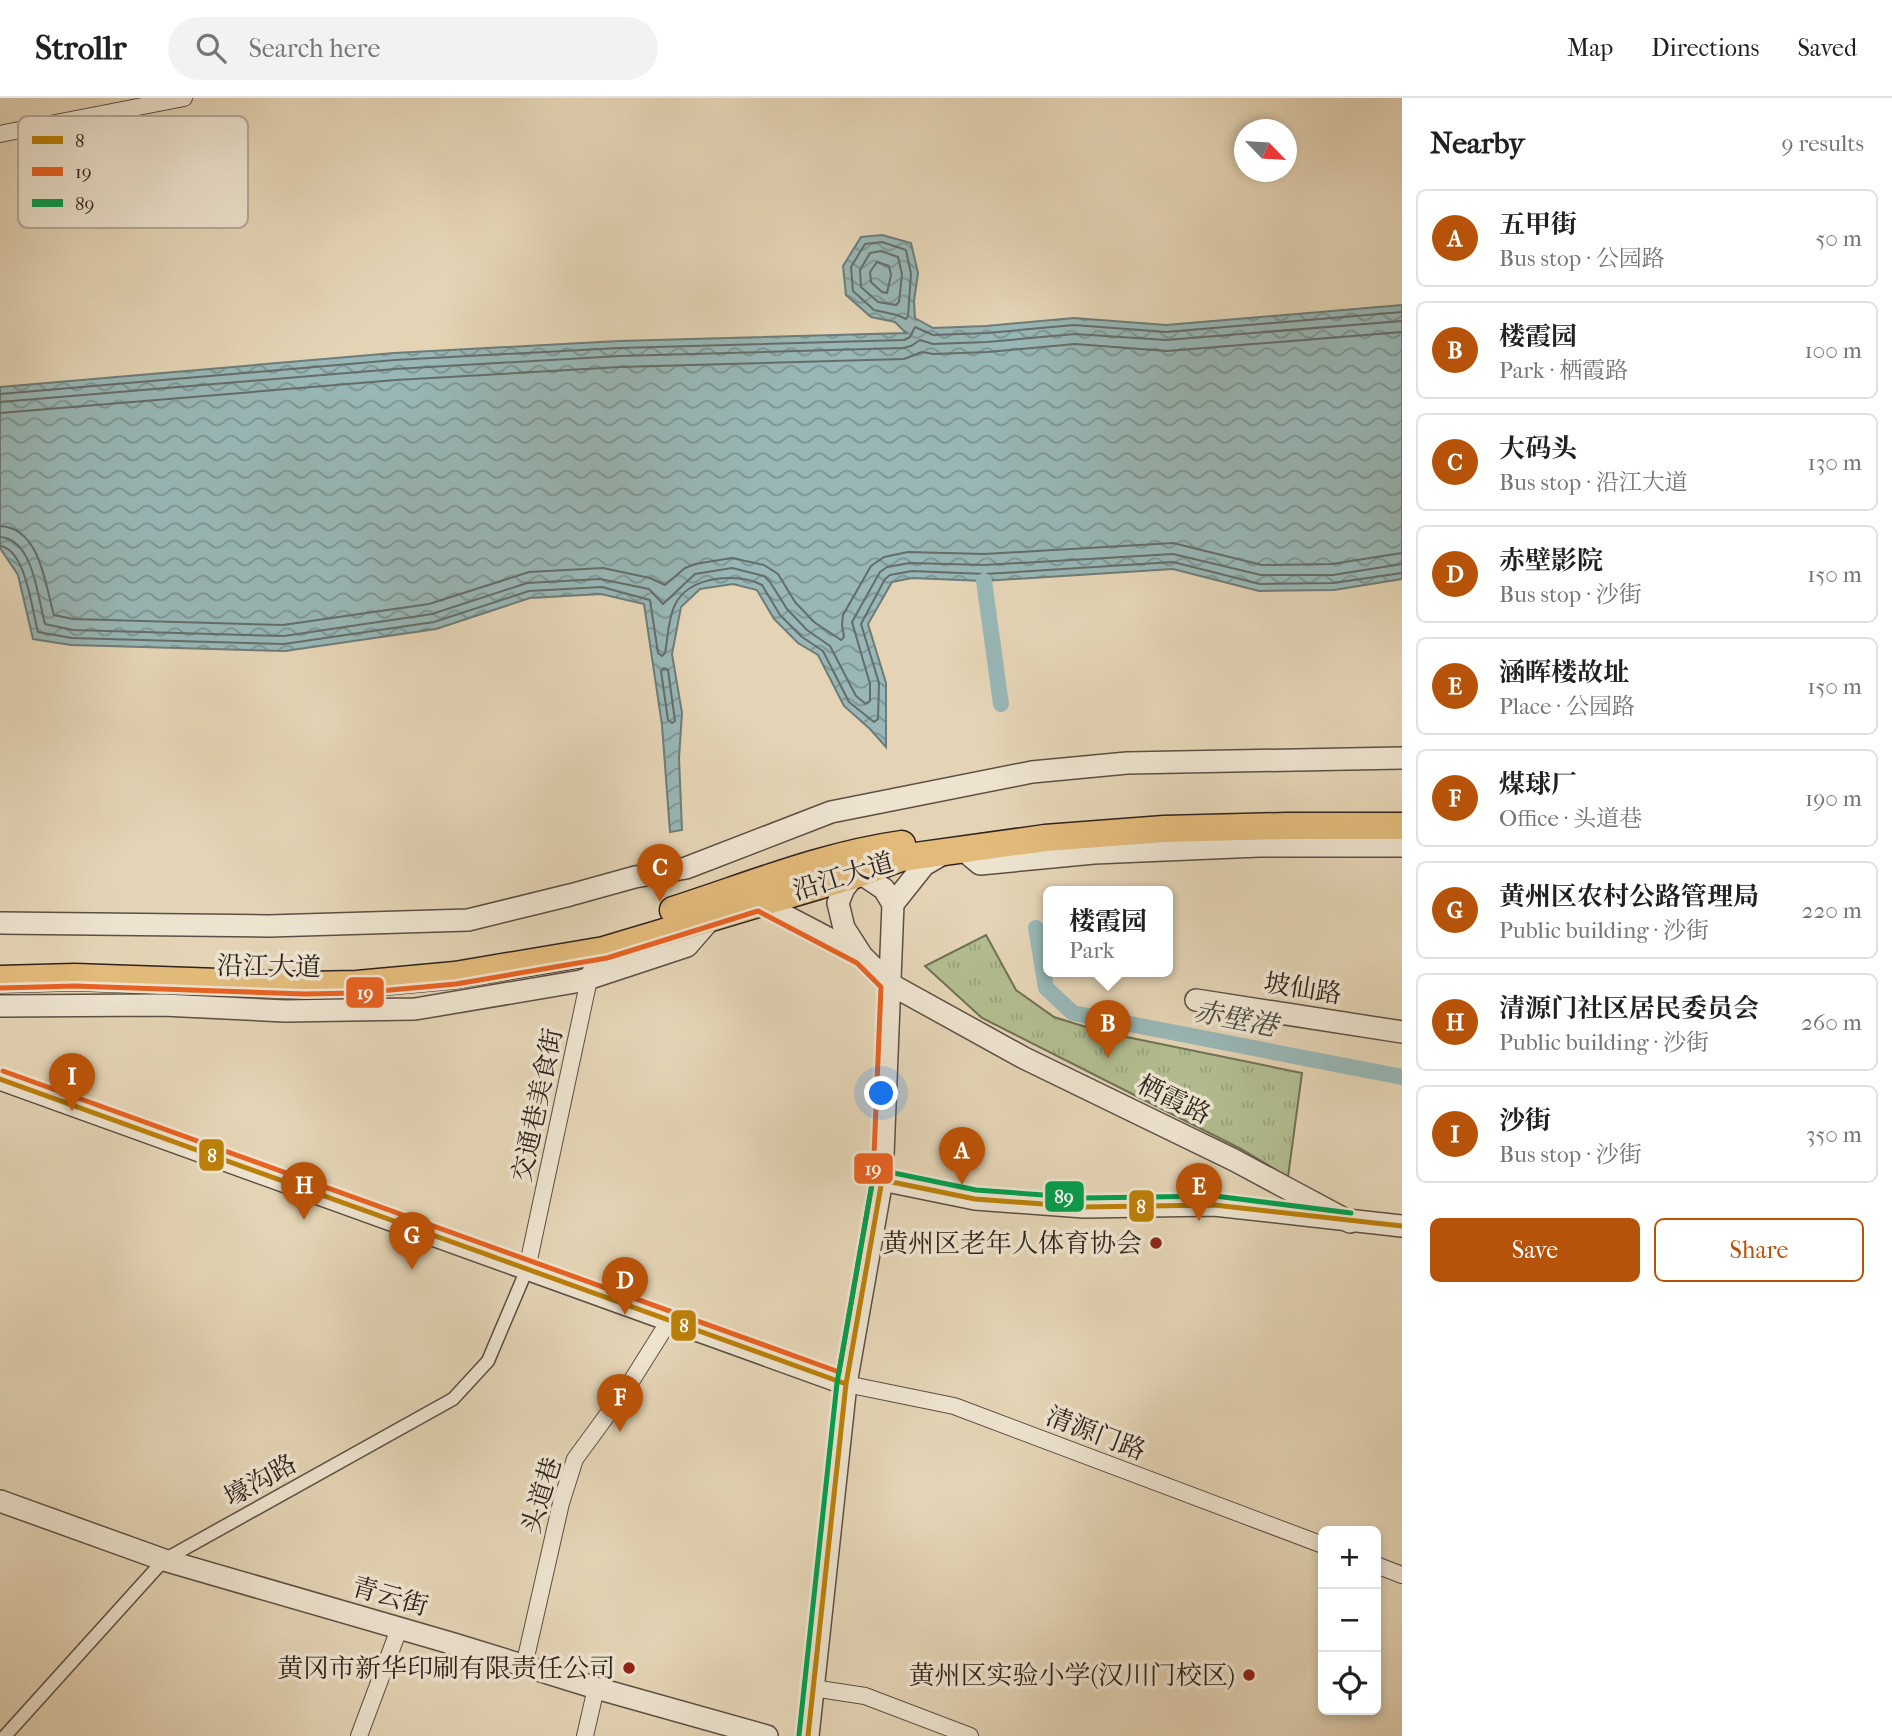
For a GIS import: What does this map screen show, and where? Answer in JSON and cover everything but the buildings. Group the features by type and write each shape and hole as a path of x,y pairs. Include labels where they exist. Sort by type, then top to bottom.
{"main road":[{"name":"沿江大道","path":"0,962 384,967 490,956 589,936 813,864 879,847 1097,820 1206,813 1402,810"},
{"name":"沿江大道","path":"0,979 75,977 305,985 357,984 456,975 595,952 855,875 901,858 1045,838 1164,830 1402,825"}],"street":[{"path":"92,116 184,98"},
{"path":"0,134 18,130"},
{"path":"0,923 269,926 468,920 635,877 686,868 831,812 1032,772 1127,762 1402,758"},
{"path":"893,904 924,865 955,850 980,864 1094,853 1245,846 1402,846"},
{"path":"862,956 844,928 838,903 844,888 879,847"},
{"path":"808,1736 846,1384 882,1180 893,904 884,889 866,877 855,875"},
{"path":"759,902 862,956"},
{"path":"0,1006 163,1005 285,1011 415,1009 589,978 687,946 713,916"},
{"name":"交通巷美食街","path":"527,1269 595,952"},
{"name":"栖霞路","path":"862,956 890,984 1024,1058 1234,1160 1350,1222 1402,1226"},
{"name":"坡仙路","path":"1196,1000 1402,1032"},
{"path":"0,1079 846,1384"},
{"path":"882,1180 975,1199 1084,1207 1214,1205 1350,1222"},
{"name":"壕沟路","path":"5,1736 164,1560 453,1399 488,1362 527,1269"},
{"name":"头道巷","path":"524,1666 561,1503 575,1459 627,1388 669,1321"},
{"name":"清源门路","path":"846,1384 954,1406 1318,1543"},
{"name":"青云街","path":"0,1502 164,1560 767,1736"},
{"path":"1381,1567 1402,1575"},
{"path":"359,1736 399,1629"},
{"path":"585,1736 596,1688"},
{"path":"813,1688 865,1696 970,1736"}],"green space":[{"path":"986,935 1016,990 1054,1017 1102,1032 1302,1073 1288,1177 1241,1149 982,1018 925,966"}],"water":[{"path":"882,235 911,243 918,273 914,301 915,318 933,328 1074,318 1166,325 1402,305 1402,579 1334,590 1259,591 1173,569 984,581 912,578 892,582 868,624 886,683 886,747 844,706 818,655 798,643 774,619 757,590 733,584 700,589 681,607 672,654 682,713 679,758 682,830 670,832 662,725 644,604 601,594 530,598 436,629 285,651 71,645 33,639 18,575 0,548 0,387 394,353 619,341 906,333 895,322 871,317 846,295 843,266 861,237"}],"waterway":[{"path":"984,581 1001,704"},
{"name":"赤壁港","path":"1036,928 1043,970"},
{"name":"赤壁港","path":"1044,977 1046,988 1073,1013 1402,1077"}],"transit line":[{"name":"19","path":"0,988 75,986 305,994 358,993 456,984 607,958 758,911 857,963 881,987 873,1179 839,1372 3,1071"},
{"name":"8","path":"0,1079 846,1384"},
{"name":"89","path":"884,1171 976,1190 1084,1198 1215,1196 1351,1213"},
{"name":"89","path":"799,1735 837,1383 873,1178"},
{"name":"8","path":"882,1180 975,1199 1084,1207 1214,1205 1402,1226"},
{"name":"8","path":"808,1736 846,1384 882,1180"}],"place":[{"name":"大码头","path":"660,902"},
{"name":"楼霞园","path":"1108,1058"},
{"name":"沙街","path":"72,1111"},
{"name":"五甲街","path":"962,1185"},
{"name":"清源门社区居民委员会","path":"304,1220"},
{"name":"涵晖楼故址","path":"1199,1221"},
{"name":"黄州区老年人体育协会","path":"1156,1243"},
{"name":"黄州区农村公路管理局","path":"412,1270"},
{"name":"赤壁影院","path":"625,1315"},
{"name":"煤球厂","path":"620,1432"},
{"name":"黄冈市新华印刷有限责任公司","path":"629,1668"},
{"name":"黄州区实验小学(汉川门校区)","path":"1249,1675"}]}
